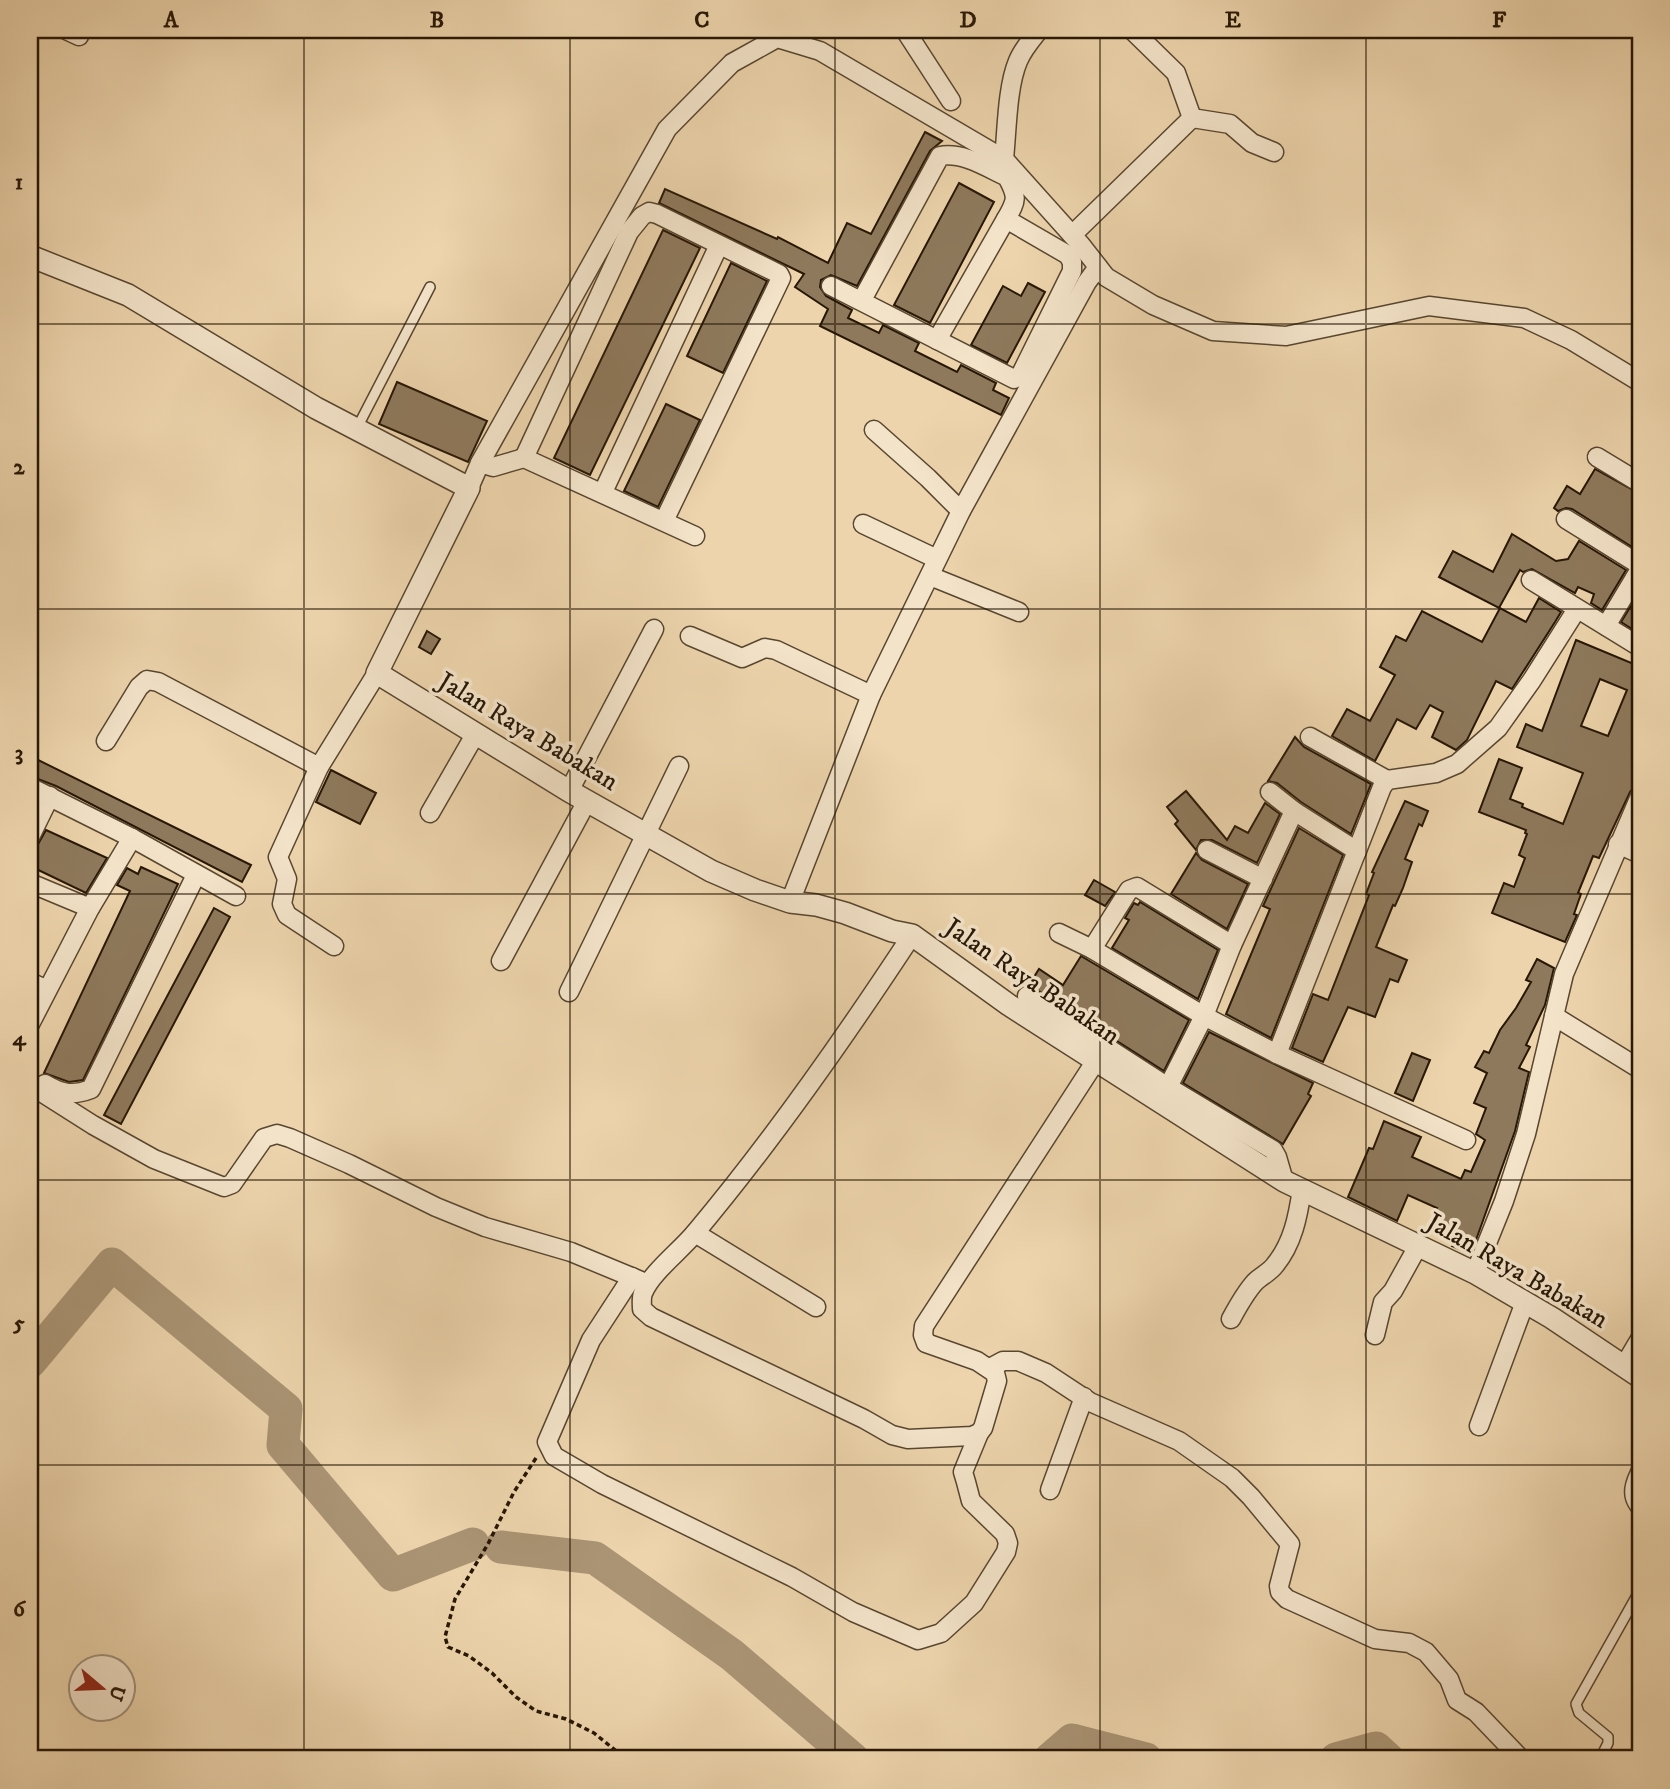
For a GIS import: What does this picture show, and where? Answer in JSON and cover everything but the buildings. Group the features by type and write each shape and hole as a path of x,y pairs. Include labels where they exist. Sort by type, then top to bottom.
{"street":[{"path":"905,30 951,101"},
{"path":"1004,159 1012,82 1017,63 1025,47 1039,30"},
{"path":"1132,30 1177,73 1192,118"},
{"path":"334,946 287,915 282,904 286,879 278,857 319,766 377,673 480,463 667,129 732,63 771,34 820,51 1004,159 1072,235 1086,261 1087,282 961,511 871,695 790,902"},
{"path":"1072,235 1192,118"},
{"path":"1192,118 1230,124 1252,144 1273,152"},
{"path":"862,300 940,156 950,154 962,157 1007,177 1016,196 1015,203 937,340"},
{"path":"524,458 629,232 642,216 649,212 657,214 779,274 780,282 664,521"},
{"path":"1006,219 1068,255 1086,261 1106,277 1153,305 1213,331 1286,336 1429,306 1524,318 1571,340 1640,382"},
{"path":"603,492 719,245"},
{"path":"30,256 128,295 316,408 469,488"},
{"path":"831,286 1016,379 1072,271 1086,261"},
{"path":"874,430 961,511"},
{"path":"1597,457 1640,483"},
{"path":"480,463 493,467 524,458 695,536"},
{"path":"1566,519 1640,567 1606,626"},
{"path":"863,524 937,559"},
{"path":"930,576 1019,612"},
{"path":"1531,580 1640,647"},
{"path":"1310,737 1387,780 1436,773 1457,764 1498,728 1577,609"},
{"path":"500,961 654,629"},
{"path":"690,636 742,658 765,648 776,650 871,695"},
{"name":"Jalan Raya Babakan","path":"377,673 578,796 711,871 790,902 816,905 845,913 892,932 912,935 1009,1004 1293,1185 1475,1273 1525,1302 1632,1372"},
{"path":"106,741 139,687 146,680 158,681 319,766"},
{"path":"430,813 476,733"},
{"path":"569,992 679,766"},
{"path":"1277,1054 1387,780"},
{"path":"30,787 132,838 236,896"},
{"path":"1270,792 1294,811 1357,850"},
{"path":"30,837 50,796"},
{"path":"1475,1273 1504,1201 1526,1134 1564,974 1640,796"},
{"path":"1168,1087 1204,1016 1232,945 1294,811"},
{"path":"30,1024 90,908 132,838"},
{"path":"1618,844 1640,854"},
{"path":"1207,850 1263,879"},
{"path":"30,1076 57,1091 76,1095 91,1089 196,874"},
{"path":"30,883 90,908"},
{"path":"1092,949 1133,887 1232,945"},
{"path":"1059,933 1092,949 1204,1016 1277,1054 1466,1140"},
{"path":"912,935 850,1030 695,1233 640,1281 591,1339 547,1442 554,1455 602,1484 792,1577 853,1612 918,1640 941,1633 974,1603 1006,1552 1008,1543 1004,1534 971,1501 963,1472 979,1433"},
{"path":"30,982 47,990"},
{"path":"1027,996 1168,1087 1273,1150 1278,1157 1293,1185 1297,1220 1286,1250 1274,1267 1255,1282 1243,1297 1231,1319"},
{"path":"1554,1016 1640,1069"},
{"path":"640,1281 642,1309 651,1317 892,1435 908,1439 972,1436 979,1433 984,1428 997,1381 995,1373 990,1368 926,1343 924,1326 1097,1059"},
{"path":"30,1085 154,1159 224,1187 232,1184 264,1138 277,1134 485,1227 571,1252 640,1281"},
{"path":"695,1233 816,1307"},
{"path":"1375,1335 1383,1302 1393,1292 1418,1246"},
{"path":"1479,1426 1525,1302"},
{"path":"1632,1372 1640,1339"},
{"path":"990,1368 1003,1361 1018,1361 1046,1373 1090,1402 1179,1441 1232,1478 1290,1544 1279,1586 1280,1592 1287,1599 1375,1639 1409,1643 1426,1652 1449,1679 1457,1700 1476,1712 1521,1759"},
{"path":"1050,1490 1084,1397"},
{"path":"1634,1759 1640,1758"}],"lane":[{"path":"357,429 429,286"},
{"path":"1640,1463 1629,1485 1631,1503 1640,1513"},
{"path":"1600,1759 1608,1737 1579,1713 1576,1704 1640,1590"}],"path":[{"path":"547,1442 514,1492 488,1544 455,1599 445,1637 448,1647 477,1662 516,1698 536,1711 566,1719 594,1733 626,1759"}],"waterway":[{"path":"30,1362 112,1264 286,1409 283,1445 393,1575 473,1544"},
{"path":"501,1547 595,1558 732,1655 853,1759"},
{"path":"1050,1759 1072,1740 1146,1759"},
{"path":"1336,1759 1376,1748 1388,1759"}]}
